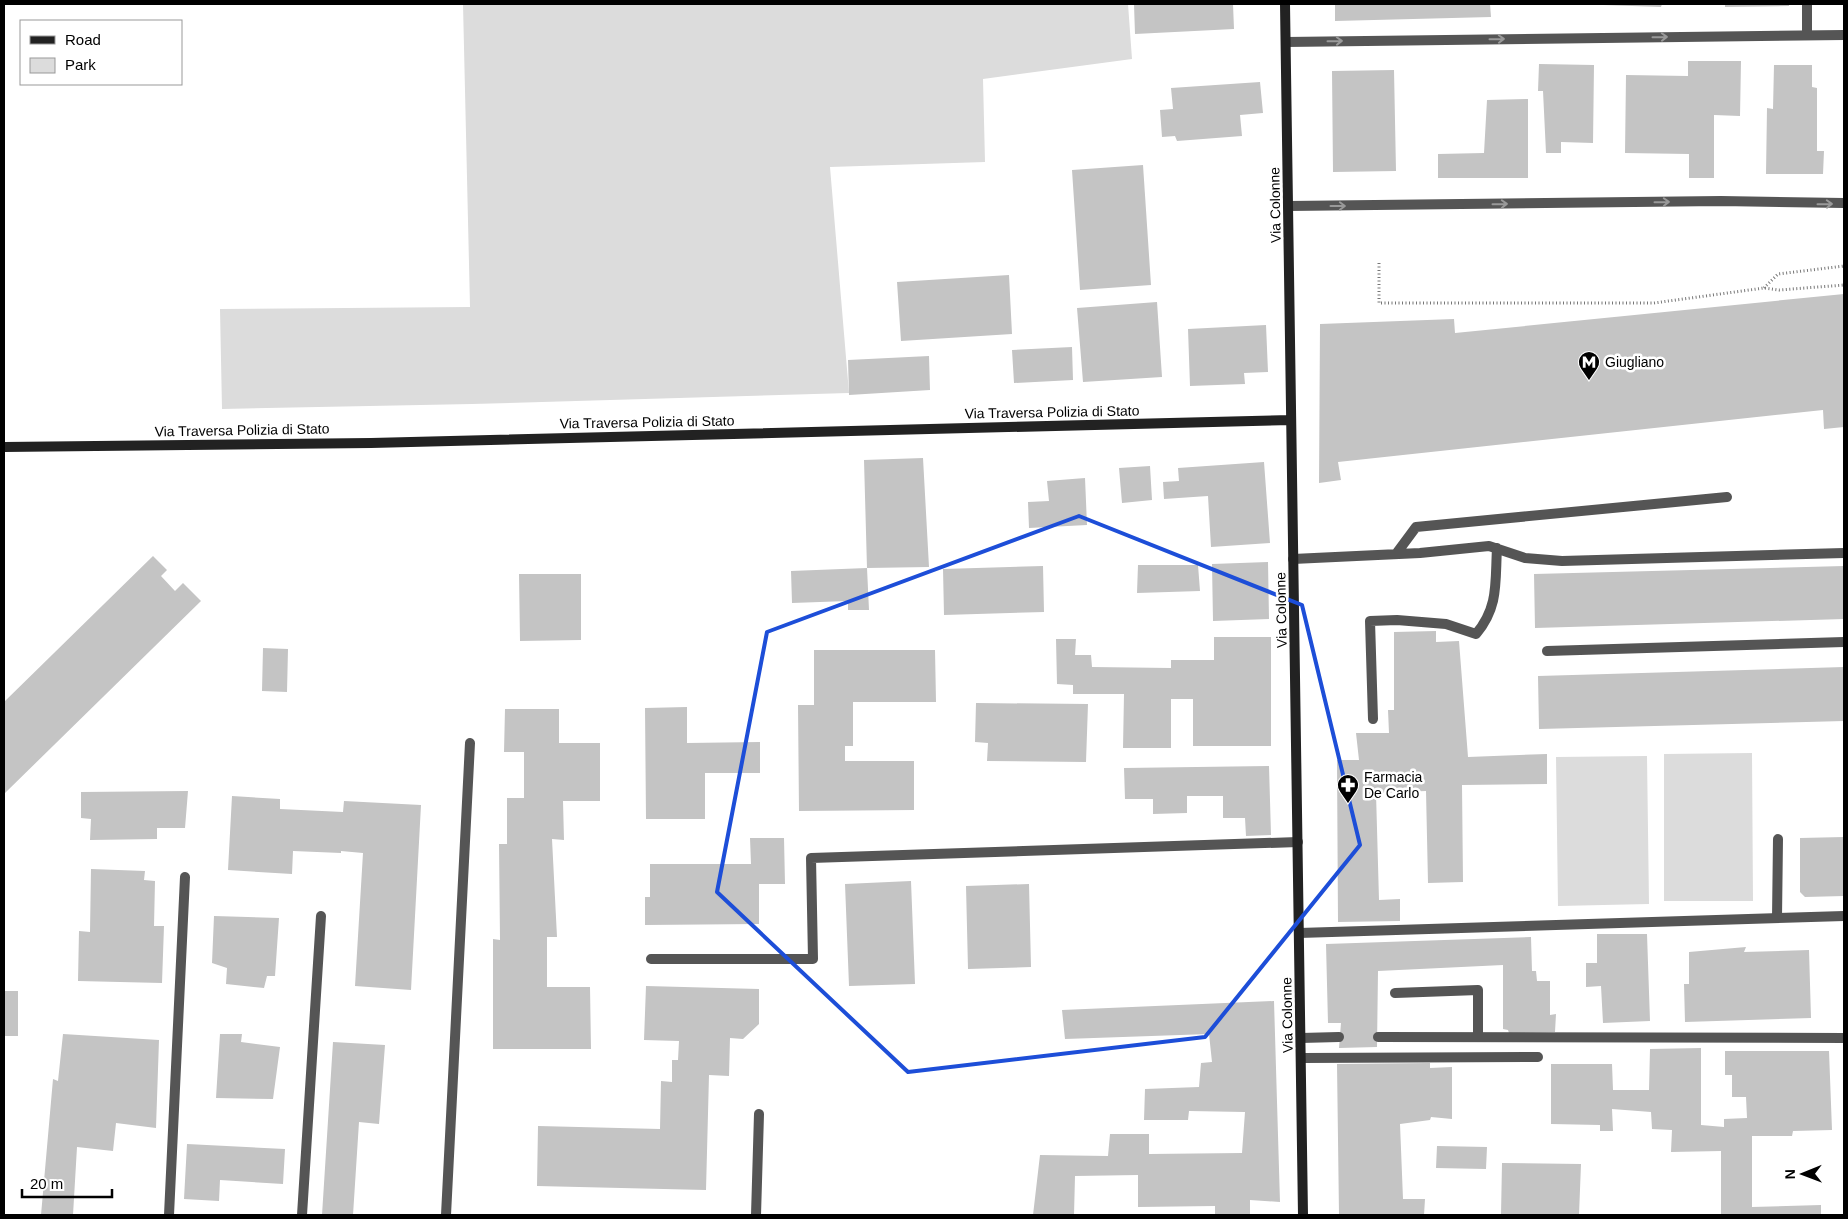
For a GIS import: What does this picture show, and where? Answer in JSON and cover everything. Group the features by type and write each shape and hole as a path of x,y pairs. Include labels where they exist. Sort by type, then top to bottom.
{"street":[{"name":"Via Colonne","path":"1285,4 1304,1215"},
{"path":"1807,4 1807,35"},
{"path":"1286,42 1844,35"},
{"path":"1289,206 1721,201 1844,203"},
{"name":"Via Traversa Polizia di Stato","path":"4,447 370,442 1291,420"},
{"path":"1396,554 1416,527 1727,497"},
{"path":"1293,559 1396,554 1489,546 1525,558 1562,561 1844,553"},
{"path":"1374,719 1370,621 1397,620 1446,624 1476,634 1485,624 1496,592 1497,548"},
{"path":"1547,651 1844,642"},
{"path":"446,1215 470,743"},
{"path":"1777,918 1778,839"},
{"path":"650,960 813,958 811,858 1298,842"},
{"path":"169,1215 186,877"},
{"path":"302,1215 321,916"},
{"path":"1300,933 1844,916"},
{"path":"1395,993 1478,990 1478,1037"},
{"path":"1301,1038 1339,1037"},
{"path":"1378,1037 1844,1038"},
{"path":"1302,1058 1538,1057"},
{"path":"756,1215 759,1114"}],"path":[{"path":"1379,263 1379,303 1654,303 1764,288 1780,290 1844,284"},
{"path":"1764,288 1778,274 1844,266"}],"highlighted area":[{"path":"1079,516 1302,605 1360,845 1205,1037 908,1072 717,892 767,632"}],"green space":[{"path":"463,4 1128,4 1132,59 983,79 985,162 830,167 849,393 222,409 220,309 470,307"},
{"path":"1752,753 1753,901 1664,901 1664,754"},
{"path":"1647,756 1649,904 1558,906 1556,757"}],"building":[{"path":"1134,4 1233,4 1234,29 1135,34"},
{"path":"1335,4 1490,4 1491,17 1335,21"},
{"path":"1603,4 1662,4 1661,7"},
{"path":"1725,4 1789,4 1789,6 1725,7"},
{"path":"1688,61 1741,61 1740,116 1714,115 1714,178 1689,178 1689,154 1625,153 1626,75 1688,76"},
{"path":"1539,64 1594,65 1593,143 1561,142 1561,153 1546,153 1543,91 1538,91"},
{"path":"1774,65 1812,65 1812,87 1817,88 1817,151 1824,151 1823,174 1766,174 1767,108 1773,109"},
{"path":"1394,70 1396,171 1333,172 1332,71"},
{"path":"1260,82 1263,113 1240,115 1242,136 1177,141 1175,136 1162,137 1160,110 1173,109 1171,88"},
{"path":"1528,99 1528,178 1438,178 1438,154 1484,153 1487,100"},
{"path":"1143,165 1151,285 1080,290 1072,170"},
{"path":"1009,275 1012,334 901,341 897,282"},
{"path":"1844,294 1844,427 1824,429 1823,410 1338,462 1341,480 1319,483 1320,324 1454,319 1455,333"},
{"path":"1157,302 1162,377 1083,382 1077,308"},
{"path":"1266,325 1268,372 1244,373 1245,384 1190,386 1188,329"},
{"path":"1072,347 1073,380 1014,383 1012,350"},
{"path":"929,356 930,390 849,395 848,360"},
{"path":"923,458 929,567 867,568 864,460"},
{"path":"1264,462 1270,543 1211,547 1208,496 1164,499 1163,482 1179,481 1178,468"},
{"path":"1150,466 1152,500 1122,503 1119,468"},
{"path":"1085,478 1087,525 1029,528 1028,502 1049,501 1047,481"},
{"path":"153,556 167,570 161,576 175,591 183,583 201,601 4,794 4,702"},
{"path":"1268,562 1269,619 1213,621 1212,564"},
{"path":"1138,565 1198,565 1200,591 1137,593"},
{"path":"1043,566 1044,612 944,615 943,569"},
{"path":"1844,566 1844,619 1535,628 1534,574"},
{"path":"867,568 869,610 848,610 848,601 792,603 791,571"},
{"path":"519,574 581,574 581,640 520,641"},
{"path":"1436,631 1436,642 1459,641 1468,757 1547,754 1547,784 1462,785 1463,882 1428,883 1426,791 1376,793 1379,900 1400,899 1400,921 1338,922 1337,760 1359,760 1356,733 1389,733 1388,710 1394,710 1394,632"},
{"path":"1214,637 1271,637 1271,746 1193,746 1193,699 1171,699 1171,748 1123,748 1124,694 1073,694 1073,685 1057,684 1056,639 1076,639 1075,655 1091,655 1092,667 1171,668 1171,660 1214,660"},
{"path":"263,648 288,649 287,692 262,691"},
{"path":"814,650 935,650 936,702 853,702 853,746 845,746 845,761 914,761 914,810 799,811 798,705 814,705"},
{"path":"1844,667 1844,721 1539,729 1538,676"},
{"path":"976,703 1088,704 1086,762 987,761 988,743 975,742"},
{"path":"687,707 687,743 760,742 760,773 705,773 705,819 646,819 645,708"},
{"path":"505,709 559,709 559,743 600,743 600,801 563,801 564,840 552,839 557,937 547,937 547,987 590,987 591,1049 493,1049 493,939 500,940 499,844 507,844 507,798 524,798 524,752 504,752"},
{"path":"1269,766 1271,835 1246,836 1245,818 1223,818 1223,796 1187,796 1187,813 1153,814 1153,799 1125,799 1124,768"},
{"path":"188,791 185,828 157,828 157,839 90,840 91,819 81,818 81,792"},
{"path":"232,796 280,799 280,809 343,812 344,801 421,805 411,990 355,986 363,853 293,851 292,874 228,870"},
{"path":"1844,837 1844,896 1805,897 1800,892 1800,838"},
{"path":"750,838 784,838 785,884 759,884 759,924 645,925 645,897 650,897 650,864 751,864"},
{"path":"91,869 145,871 144,880 155,881 154,926 164,926 162,983 78,981 79,931 90,932"},
{"path":"911,881 915,984 849,986 845,884"},
{"path":"1029,884 1031,967 968,969 966,886"},
{"path":"214,916 279,918 275,976 267,976 264,988 226,984 227,968 212,963"},
{"path":"1597,934 1647,934 1650,1021 1603,1023 1601,986 1586,987 1586,963 1597,963"},
{"path":"1531,937 1532,971 1536,971 1537,981 1550,981 1550,1015 1556,1014 1555,1032 1509,1033 1508,1030 1503,1029 1503,965 1378,971 1377,1047 1339,1048 1341,1023 1328,1023 1326,944"},
{"path":"1746,947 1744,952 1809,950 1811,1018 1685,1022 1684,984 1689,984 1689,952"},
{"path":"646,986 759,989 759,1024 743,1039 730,1038 729,1076 709,1075 706,1190 537,1186 538,1126 660,1129 661,1081 672,1082 672,1060 678,1060 679,1041 644,1040"},
{"path":"4,991 18,991 18,1036 4,1036"},
{"path":"1274,1001 1280,1202 1250,1200 1250,1215 1215,1215 1215,1206 1138,1207 1138,1175 1075,1176 1074,1215 1033,1215 1040,1155 1108,1156 1110,1134 1149,1134 1149,1154 1242,1153 1245,1112 1189,1111 1188,1120 1144,1120 1145,1089 1199,1087 1201,1063 1212,1062 1209,1034 1065,1039 1062,1010"},
{"path":"63,1034 159,1040 156,1128 116,1123 113,1151 77,1147 73,1215 41,1215 53,1079 58,1081"},
{"path":"220,1034 242,1034 241,1042 280,1047 273,1099 216,1098"},
{"path":"333,1042 385,1045 379,1124 359,1122 353,1215 322,1215"},
{"path":"1701,1048 1701,1125 1724,1127 1724,1119 1747,1118 1746,1097 1732,1097 1732,1075 1725,1075 1725,1051 1829,1051 1832,1130 1793,1131 1792,1136 1752,1136 1752,1207 1821,1205 1821,1215 1721,1215 1721,1151 1671,1152 1672,1130 1652,1129 1651,1112 1612,1109 1613,1131 1600,1131 1600,1125 1551,1124 1551,1064 1612,1064 1613,1090 1649,1090 1650,1049"},
{"path":"1430,1063 1430,1068 1452,1067 1452,1119 1431,1117 1430,1120 1400,1124 1403,1199 1425,1199 1424,1215 1339,1215 1337,1064"},
{"path":"187,1144 285,1149 283,1184 220,1180 219,1201 184,1199"},
{"path":"1437,1146 1487,1147 1486,1169 1436,1168"},
{"path":"1502,1163 1581,1164 1579,1215 1501,1215"}],"place":[{"name":"Giugliano","path":"1589,381"},
{"name":"Farmacia De Carlo","path":"1348,804"}]}
